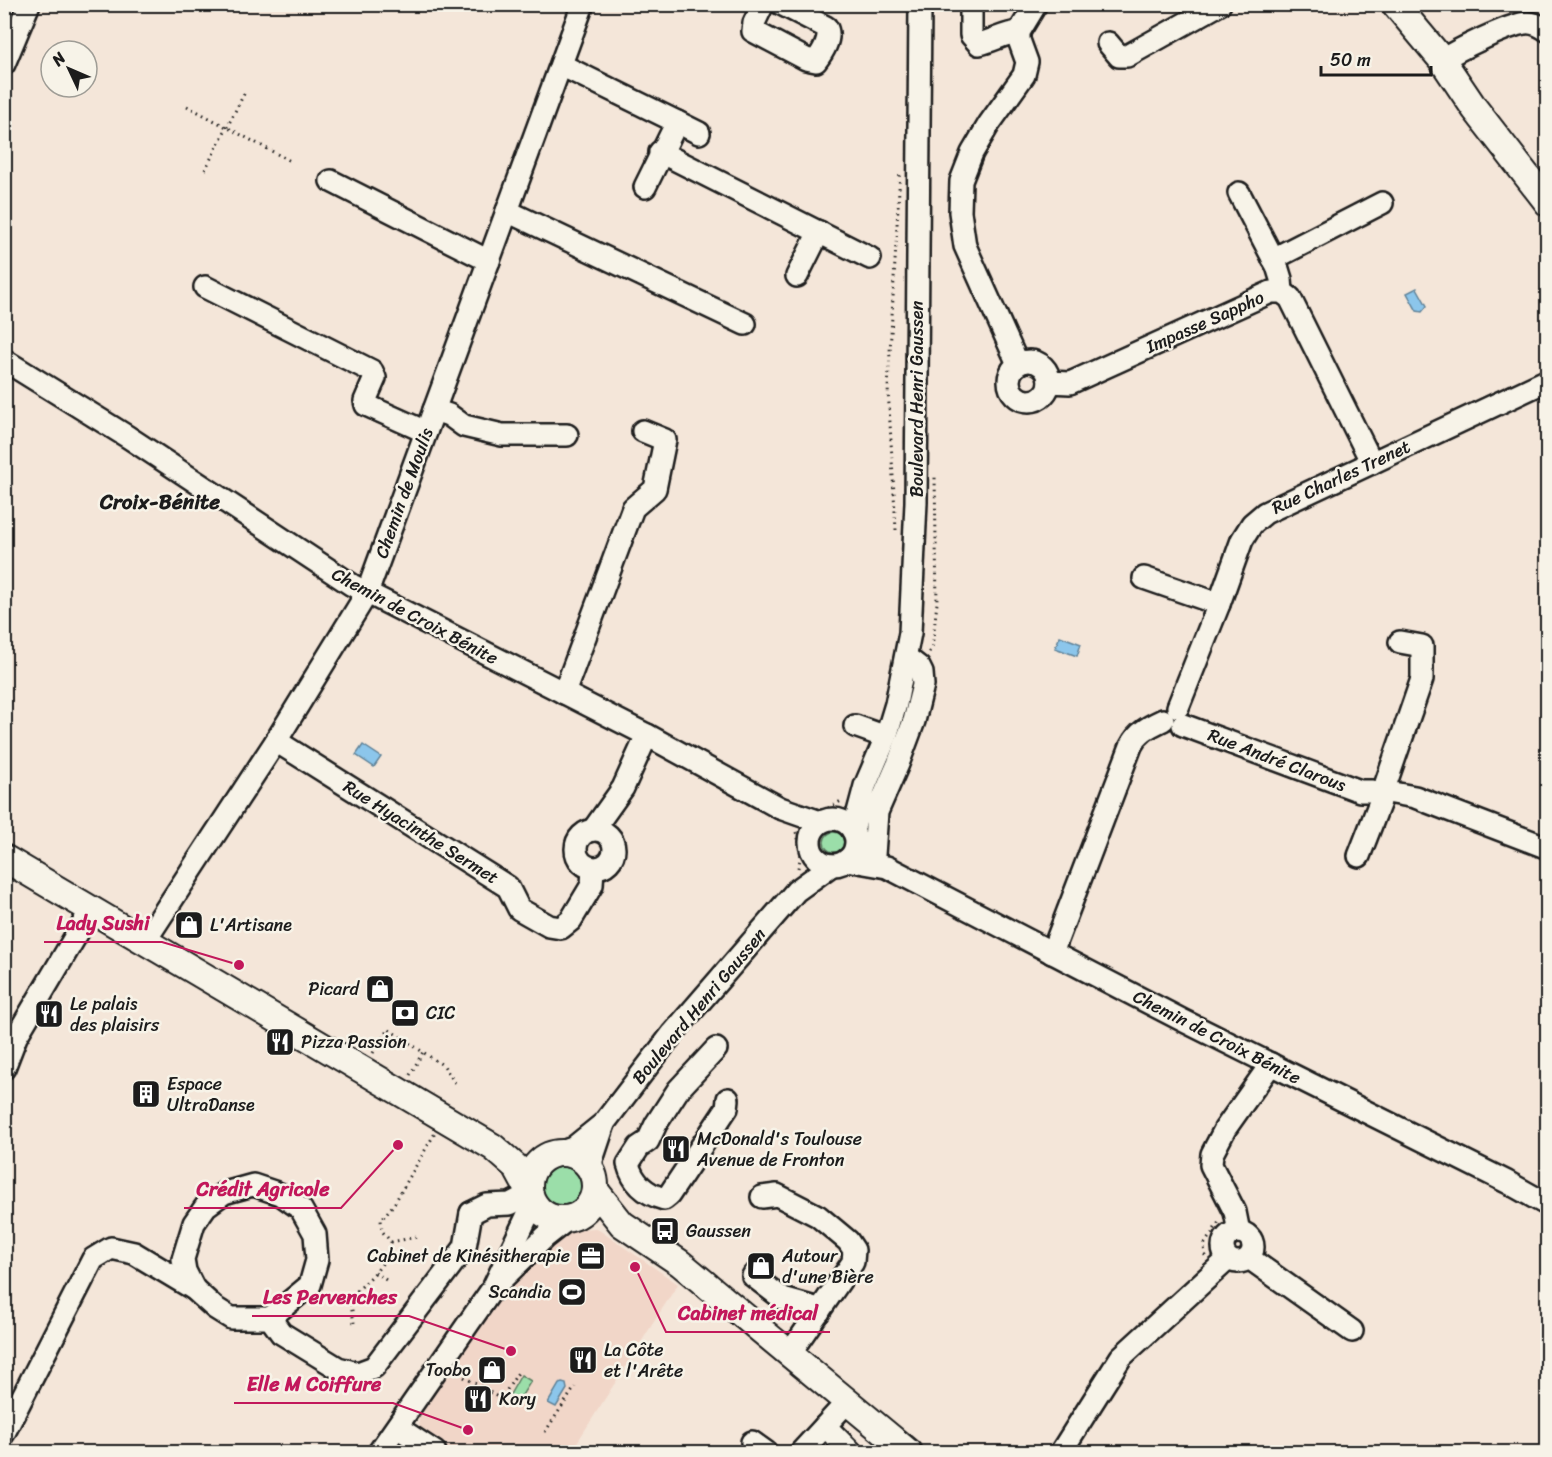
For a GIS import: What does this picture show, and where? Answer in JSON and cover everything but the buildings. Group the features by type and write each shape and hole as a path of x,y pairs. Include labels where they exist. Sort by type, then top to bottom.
{"main road":[{"path":"1395,4 1442,60 1475,109 1548,203"},
{"path":"4,858 493,1146 521,1155 569,1153 579,1157 586,1163 594,1181 622,1224 680,1263 908,1452"},
{"path":"493,1146 516,1167 540,1212 548,1217 558,1220 573,1217 622,1224"},
{"path":"530,1196 528,1180 532,1170 553,1154"},
{"path":"573,1217 590,1205 594,1181"}],"street":[{"path":"4,64 29,4"},
{"name":"Chemin de Moulis","path":"145,941 276,741 367,593 583,4"},
{"path":"763,4 754,23 753,31 806,59 816,61 829,36 828,30 781,4"},
{"name":"Boulevard Henri Gaussen","path":"796,891 818,828 840,811 856,791 886,737 896,704 910,633 916,502 920,4"},
{"path":"971,4 971,35 979,44 990,42 1008,33 1019,32"},
{"path":"1018,363 965,246 960,212 962,181 972,153 989,124 1024,75 1026,62 1019,32 1036,4"},
{"path":"1108,43 1119,56 1127,56 1220,4"},
{"path":"1442,60 1462,48 1526,23 1540,26 1548,31"},
{"path":"561,65 699,133"},
{"path":"645,187 660,152 677,122"},
{"path":"660,152 870,258"},
{"path":"331,182 489,261"},
{"path":"1239,193 1273,259 1281,279 1282,292"},
{"path":"1273,259 1382,203"},
{"path":"507,210 745,324"},
{"path":"797,276 819,232"},
{"path":"205,287 372,371 375,378 364,401 366,405 426,432"},
{"name":"Impasse Sappho","path":"1049,382 1070,383 1271,292 1282,292 1290,298 1372,463"},
{"name":"Chemin de Croix Bénite","path":"4,360 367,593 647,735 818,828"},
{"path":"1027,360 1036,361 1043,366 1049,382 1042,396 1035,400 1021,400 1015,396 1008,383 1009,375 1018,363 1027,360"},
{"name":"Rue Charles Trenet","path":"1175,718 1242,540 1252,524 1265,513 1548,380"},
{"path":"434,410 449,415 464,426 502,435 567,435"},
{"path":"564,693 633,508 655,489 665,440 643,431"},
{"path":"1144,578 1219,604"},
{"path":"1359,856 1422,679 1422,646 1400,642"},
{"path":"880,861 877,812 910,731 923,686 919,667 906,657"},
{"path":"1052,952 1136,736 1144,729 1175,718"},
{"name":"Rue André Clarous","path":"1175,718 1360,791 1415,797 1548,848"},
{"path":"855,726 886,737"},
{"name":"Rue Hyacinthe Sermet","path":"276,741 508,887 519,909 549,926 561,928 571,920 592,885 593,868 586,866 580,860 576,853 576,845 586,832 593,830 624,789 647,735"},
{"name":"Boulevard Henri Gaussen","path":"553,1154 573,1148 604,1123 674,1033 796,891 854,850 856,791"},
{"path":"840,862 819,860 818,828 842,820 855,835"},
{"name":"Chemin de Croix Bénite","path":"855,835 880,861 1052,952 1507,1182 1548,1205"},
{"name":"Chemin de Croix Bénite","path":"840,862 880,861"},
{"path":"4,1068 9,1061 16,1037 91,910"},
{"path":"716,1049 678,1090 648,1141 639,1148 628,1164 638,1185 651,1196 664,1199 669,1195 726,1108 728,1099"},
{"path":"1270,1064 1225,1129 1212,1154 1211,1164 1235,1212 1239,1232 1227,1237 1224,1242 1224,1254 1239,1259 1352,1331"},
{"name":"Boulevard Henri Gaussen","path":"594,1181 592,1160 604,1123"},
{"path":"4,1433 93,1258 111,1248 134,1253 194,1289 231,1318 270,1318 310,1286 317,1260 315,1234 301,1209 280,1194 253,1185 224,1193 206,1206 194,1223 183,1259 185,1271 194,1289"},
{"path":"762,1197 777,1195 818,1216 848,1241 854,1250 853,1262 790,1353"},
{"path":"471,1214 487,1205 510,1204 530,1196"},
{"path":"379,1452 493,1288 513,1244 530,1196"},
{"path":"471,1214 500,1217 506,1220 513,1244"},
{"path":"270,1318 281,1333 338,1368 358,1373 374,1367 465,1247 471,1214"},
{"path":"493,1288 545,1237 573,1217"},
{"path":"1061,1452 1121,1356 1239,1259"},
{"path":"753,1276 783,1299 812,1307 819,1312"},
{"path":"801,1452 847,1402"},
{"path":"825,1426 851,1452"},
{"path":"397,1427 435,1452"}],"path":[{"path":"205,170 245,92"},
{"path":"187,106 292,162"},
{"path":"896,533 888,388 898,181 901,164"},
{"path":"818,828 841,801 856,791"},
{"path":"362,1070 388,1029 444,1066 455,1083"},
{"path":"401,1093 423,1052"},
{"path":"350,1298 375,1272 390,1251 391,1242 382,1232 381,1220 394,1204 444,1118"},
{"path":"1204,1264 1204,1245 1222,1216"},
{"path":"391,1242 417,1237"},
{"path":"375,1272 386,1280"},
{"path":"310,1286 322,1294 350,1298"},
{"path":"350,1298 354,1323"},
{"path":"464,1377 501,1399 519,1371"},
{"path":"545,1432 575,1388"}],"shaded area":[{"path":"596,1228 678,1284 571,1452 452,1452 420,1432 418,1412 504,1286 568,1230"}],"green space":[{"path":"834,832 841,835 844,842 841,849 834,852 827,849 824,842 827,835"},
{"path":"562,1167 575,1173 581,1186 575,1199 562,1205 549,1199 543,1186 549,1173"},
{"path":"521,1375 531,1381 517,1403 508,1398"}],"water":[{"path":"1417,288 1427,306 1422,312 1417,311 1407,293"},
{"path":"1060,636 1081,644 1077,656 1055,648"},
{"path":"363,745 381,757 374,767 356,755"},
{"path":"559,1384 566,1384 567,1389 556,1407 548,1403"}],"place":[{"name":"L'Artisane","path":"189,925"},
{"name":"Lady Sushi","path":"239,965"},
{"name":"Picard","path":"380,989"},
{"name":"CIC","path":"405,1013"},
{"name":"Le palais des plaisirs","path":"49,1014"},
{"name":"Pizza Passion","path":"280,1042"},
{"name":"Espace UltraDanse","path":"146,1094"},
{"name":"Crédit Agricole","path":"398,1145"},
{"name":"McDonald's Toulouse Avenue de Fronton","path":"676,1149"},
{"name":"Gaussen","path":"665,1231"},
{"name":"Cabinet de Kinésitherapie","path":"591,1256"},
{"name":"Autour d'une Bière","path":"761,1266"},
{"name":"Cabinet médical","path":"635,1267"},
{"name":"Scandia","path":"572,1292"},
{"name":"Les Pervenches","path":"511,1351"},
{"name":"La Côte et l'Arête","path":"583,1360"},
{"name":"Toobo","path":"492,1370"},
{"name":"Kory","path":"478,1399"},
{"name":"Elle M Coiffure","path":"468,1430"}],"district":[{"name":"Croix-Bénite","path":"160,502"}]}
